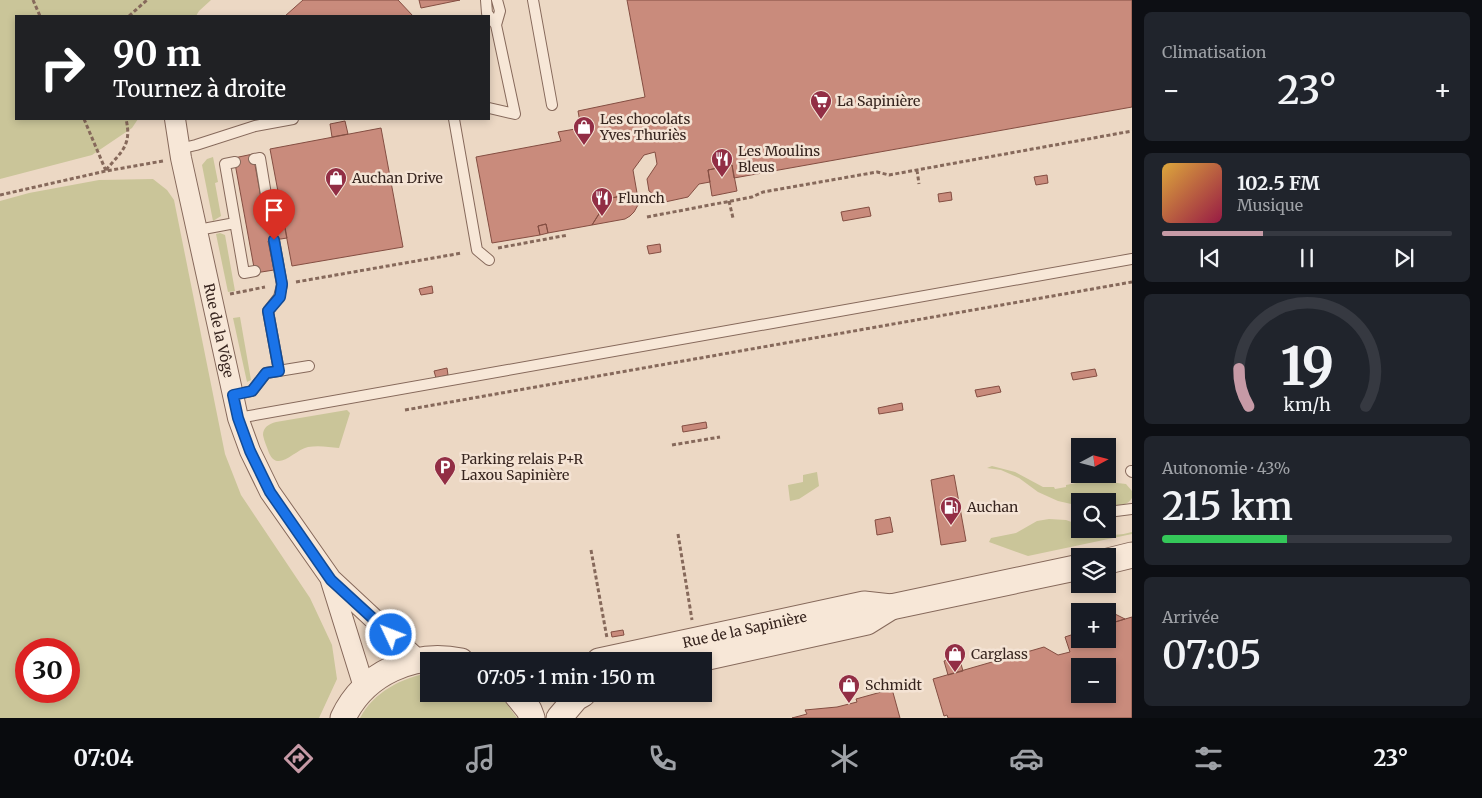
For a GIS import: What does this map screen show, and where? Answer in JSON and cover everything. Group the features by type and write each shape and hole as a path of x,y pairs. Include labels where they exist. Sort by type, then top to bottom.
{"street":[{"name":"Rue de la Vôge","path":"175,120 180,153 238,418 250,451 270,492 331,580 418,660"},
{"path":"1116,559 1132,556"},
{"name":"Rue de la Sapinière","path":"603,652 864,604 891,607 1071,569"},
{"name":"Rue de la Vôge","path":"331,580 364,688"},
{"name":"Rue de la Sapinière","path":"712,656 867,622 891,607"},
{"path":"343,718 364,688 389,670 418,660"},
{"path":"522,702 529,710 532,718"},
{"path":"559,718 573,702"}],"lane":[{"path":"486,0 488,15"},
{"path":"496,25 500,11 497,0"},
{"path":"533,0 552,105"},
{"path":"490,17 496,25 515,114 490,108"},
{"path":"180,153 255,126 288,120"},
{"path":"454,120 477,250 489,260"},
{"path":"254,159 260,158 270,213"},
{"path":"235,162 224,164 244,273 255,271"},
{"path":"198,230 235,223"},
{"path":"274,240 276,268 282,284 280,297 268,311 279,371"},
{"path":"238,418 1132,259"},
{"path":"233,395 252,391 266,373 308,366"},
{"path":"1116,511 1132,509"}],"path":[{"path":"33,0 40,15"},
{"path":"130,15 147,0"},
{"path":"84,120 106,171"},
{"path":"106,171 127,144 128,126 126,120"},
{"path":"647,217 752,197 763,192 877,172 889,175 1132,131"},
{"path":"0,195 180,153"},
{"path":"917,170 920,184"},
{"path":"730,201 733,218"},
{"path":"212,297 568,235"},
{"path":"405,410 1132,282"},
{"path":"672,445 720,437"},
{"path":"678,534 692,619 691,627"},
{"path":"591,550 603,652"}],"shaded area":[{"path":"0,0 211,0 197,15 15,15 15,120 137,120 132,128 92,155 0,179"},
{"path":"213,157 218,182 215,183 221,216 213,221 202,165 207,159"},
{"path":"153,179 167,190 174,200 225,454 241,495 310,598 332,645 337,679 319,718 0,718 0,201 29,193 99,180"},
{"path":"216,234 225,235 235,291 228,292"},
{"path":"240,317 251,380 247,382 233,318"},
{"path":"347,410 350,413 339,448 308,447 282,461 273,459 269,453 263,435 265,428 269,425 276,422"},
{"path":"992,466 1015,472 1043,487 1054,487 1055,489 1076,483 1126,484 1132,491 1132,498 1127,503 1116,505 1116,493 1071,493 1071,504 1058,501 1038,492 1019,478 1001,470 987,468"},
{"path":"817,472 819,486 799,499 790,501 788,485 803,482 803,475"},
{"path":"1049,519 1071,522 1071,538 1113,538 1028,556 989,542 991,538 1016,533 1037,521"},
{"path":"1132,532 1132,534 1116,537 1116,535"},
{"path":"419,675 420,702 505,702 517,718 360,718 373,701 389,688 408,678"}],"building":[{"path":"303,0 398,0 412,15 286,15"},
{"path":"419,0 460,0 421,8"},
{"name":"La Sapinière","path":"627,0 1132,0 1132,107 734,178 732,165 708,170 710,182 699,184 688,197 665,202 649,191 647,179 657,164 655,152 644,155 633,170 637,193 601,200 602,209 592,225 548,233 546,224 538,226 540,235 492,243 476,157 561,141 558,132 581,128 578,111 645,97"},
{"path":"345,121 348,134 332,137 330,124"},
{"path":"381,128 403,247 292,266 270,149"},
{"path":"253,154 264,214 282,211 287,238 268,241 274,270 255,273 234,158"},
{"path":"732,165 737,191 712,196 708,170"},
{"path":"1047,175 1048,183 1036,185 1034,177"},
{"path":"951,192 952,200 939,202 938,194"},
{"path":"637,193 638,205 630,216 625,219 592,225 602,209 601,200"},
{"path":"869,207 871,216 843,221 841,212"},
{"path":"546,224 548,233 540,235 538,226"},
{"path":"660,244 661,252 649,254 647,246"},
{"path":"432,286 433,293 421,295 419,289"},
{"path":"447,368 448,375 436,378 434,371"},
{"path":"1095,369 1097,376 1073,380 1071,373"},
{"path":"999,386 1001,392 977,397 975,390"},
{"path":"902,403 903,410 879,414 878,408"},
{"path":"706,422 707,428 683,432 682,426"},
{"path":"954,475 966,541 941,545 931,480"},
{"path":"890,517 893,532 877,535 875,520"},
{"path":"1116,614 1125,619 1116,622"},
{"path":"1132,617 1132,718 948,718 947,715 944,716 933,679 1044,647 1058,655 1070,652 1065,637 1071,635 1071,648 1116,648 1116,622"},
{"path":"623,630 624,635 612,637 611,632"},
{"path":"959,657 963,671 948,675 944,661"},
{"path":"892,689 900,718 792,718 807,714 805,710 837,707 857,702 856,699"}],"place":[{"name":"La Sapinière","path":"821,120"},
{"name":"Les chocolats Yves Thuriès","path":"584,146"},
{"name":"Les Moulins Bleus","path":"722,178"},
{"name":"Auchan Drive","path":"336,197"},
{"name":"Flunch","path":"602,217"},
{"name":"Parking relais P+R Laxou Sapinière","path":"445,486"},
{"name":"Auchan","path":"951,526"},
{"name":"Carglass","path":"955,673"},
{"name":"Schmidt","path":"849,704"}],"route":[{"path":"274,240 282,284 280,297 268,311 279,371 266,373 252,391 233,395 238,418 259,472 270,492 331,580 391,635"}]}
